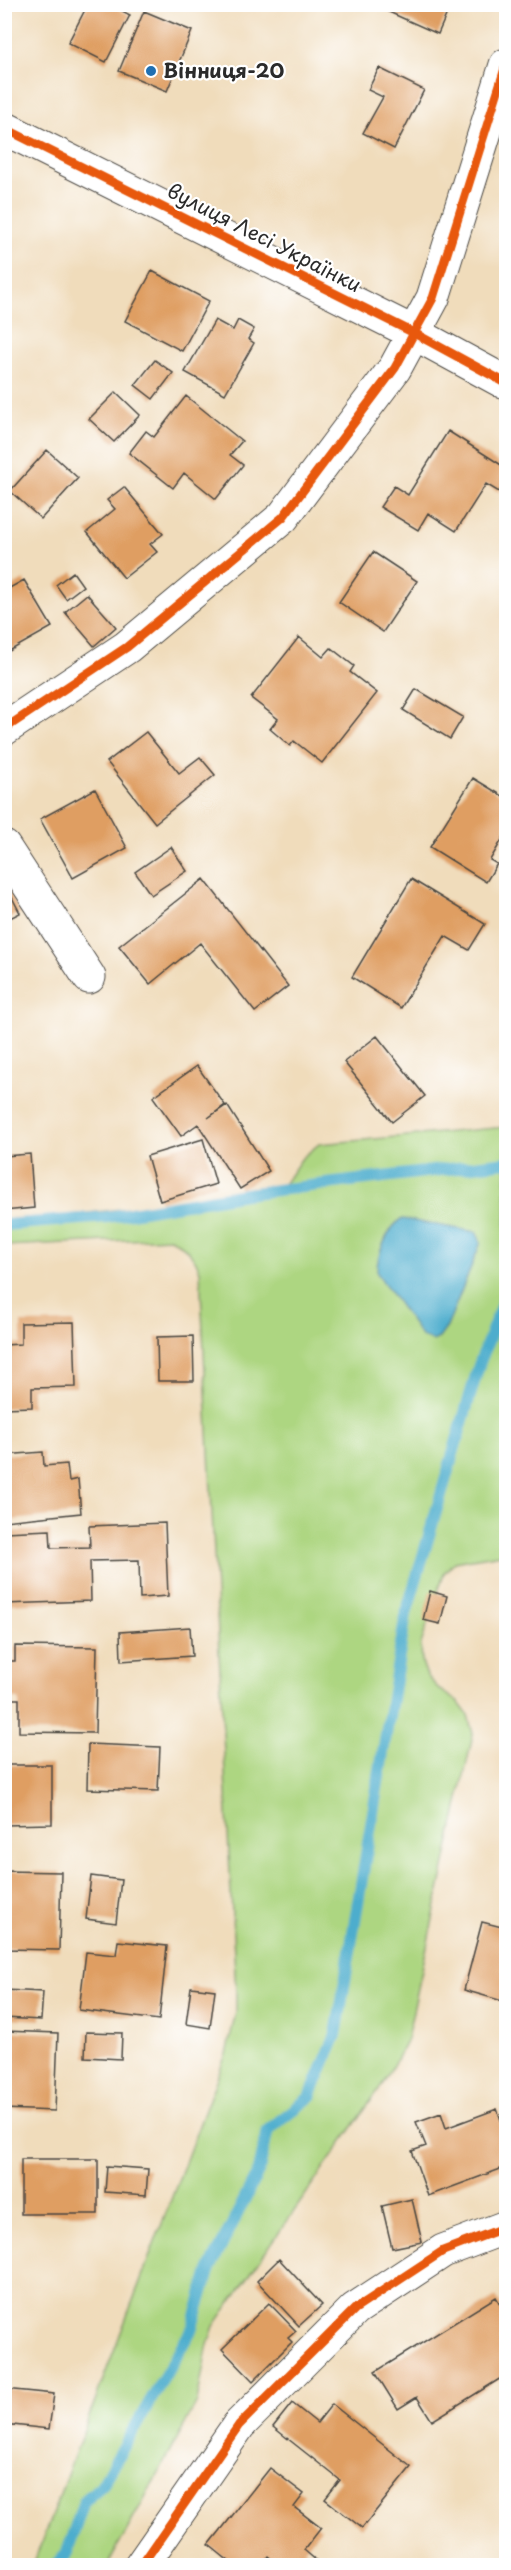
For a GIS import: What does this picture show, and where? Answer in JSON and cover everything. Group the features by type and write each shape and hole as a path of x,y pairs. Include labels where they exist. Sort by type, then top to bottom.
{"street":[{"path":"4,729 127,647 283,517 395,368 433,298 507,65"},
{"name":"вулиця Лесі Українки","path":"4,128 414,333 507,382"},
{"path":"4,847 89,977"},
{"path":"141,2565 239,2425 355,2308 443,2251 507,2227"}],"green space":[{"path":"506,1127 506,1553 454,1562 444,1573 421,1644 422,1662 427,1676 440,1690 459,1703 468,1715 473,1734 407,2039 384,2082 214,2326 207,2348 197,2402 108,2565 33,2565 226,2054 236,2013 236,1994 200,1271 188,1252 170,1238 5,1246 5,1223 280,1190 302,1158 319,1144"}],"water":[{"path":"403,1219 476,1232 481,1242 447,1327 439,1338 433,1341 421,1336 377,1273 384,1242 392,1228"}],"building":[{"path":"88,4 109,4 130,15 106,62 68,43"},
{"path":"371,4 451,4 438,34"},
{"path":"144,11 192,31 167,91 119,71"},
{"path":"379,68 424,90 394,149 363,133 383,97 368,90"},
{"path":"152,271 209,301 182,351 125,321"},
{"path":"215,320 233,330 238,320 254,329 248,339 254,343 225,394 185,372"},
{"path":"155,360 173,373 153,399 135,385"},
{"path":"116,392 140,415 114,442 89,419"},
{"path":"186,396 242,441 230,455 243,465 216,499 184,473 173,488 129,453 146,431 154,437"},
{"path":"448,431 506,468 506,479 499,492 486,484 456,531 428,513 418,530 380,507 394,486 408,495"},
{"path":"47,450 78,478 41,519 10,491"},
{"path":"124,487 163,534 150,544 157,552 124,578 87,532 115,509 107,500"},
{"path":"373,552 417,581 383,632 339,602"},
{"path":"73,572 83,586 66,599 56,585"},
{"path":"24,580 52,627 4,654 4,591"},
{"path":"87,594 116,627 94,646 65,612"},
{"path":"299,637 323,657 331,648 354,666 350,672 377,693 322,763 294,741 290,746 270,729 278,719 251,698"},
{"path":"416,689 463,717 450,739 403,710"},
{"path":"146,732 179,773 200,757 215,775 155,823 107,762"},
{"path":"473,778 506,798 506,833 490,860 497,864 486,882 430,847"},
{"path":"95,789 127,848 73,878 40,819"},
{"path":"171,847 187,871 151,895 135,872"},
{"path":"204,879 288,986 255,1012 200,943 150,984 119,946"},
{"path":"411,879 485,924 469,950 445,936 401,1008 352,977"},
{"path":"4,882 20,913 4,921"},
{"path":"377,1036 425,1096 392,1122 344,1062"},
{"path":"197,1066 225,1105 208,1118 227,1105 269,1171 240,1189 198,1124 181,1136 153,1097"},
{"path":"203,1139 216,1184 160,1201 147,1156"},
{"path":"30,1154 34,1208 4,1211 4,1156"},
{"path":"74,1322 76,1387 32,1388 32,1407 4,1408 4,1345 21,1344 21,1323"},
{"path":"193,1336 194,1381 158,1381 157,1337"},
{"path":"43,1452 44,1466 67,1464 69,1481 78,1479 81,1513 4,1521 4,1455"},
{"path":"165,1523 168,1596 140,1598 139,1560 90,1561 91,1601 4,1604 4,1532 50,1530 51,1548 90,1547 89,1526"},
{"path":"430,1591 447,1596 440,1624 423,1620"},
{"path":"190,1627 192,1656 121,1661 120,1632"},
{"path":"15,1646 97,1647 95,1733 19,1732 19,1699 4,1699 4,1661 15,1661"},
{"path":"88,1744 160,1747 158,1791 87,1789"},
{"path":"4,1765 52,1765 52,1824 4,1825"},
{"path":"4,1871 61,1872 59,1950 4,1949"},
{"path":"91,1876 121,1880 116,1923 86,1919"},
{"path":"482,1922 506,1928 506,2002 464,1990"},
{"path":"118,1941 167,1946 159,2020 79,2010 86,1952 116,1955"},
{"path":"191,1987 215,1990 210,2028 186,2024"},
{"path":"4,1990 43,1992 41,2020 4,2018"},
{"path":"4,2031 58,2033 55,2111 4,2109"},
{"path":"86,2032 122,2033 121,2059 85,2057"},
{"path":"497,2109 506,2130 506,2167 428,2196 412,2151 426,2146 416,2122 441,2113 446,2128"},
{"path":"21,2159 98,2159 98,2214 21,2214"},
{"path":"107,2166 148,2169 146,2195 105,2192"},
{"path":"412,2199 422,2242 392,2248 382,2206"},
{"path":"279,2259 322,2305 299,2326 257,2281"},
{"path":"496,2297 506,2314 506,2375 432,2421 417,2397 398,2409 375,2372"},
{"path":"269,2303 296,2331 288,2338 292,2342 253,2381 222,2349"},
{"path":"4,2389 54,2394 49,2429 4,2424"},
{"path":"292,2403 317,2423 332,2404 411,2467 362,2528 325,2499 340,2480 273,2427"},
{"path":"270,2468 304,2494 294,2507 321,2528 304,2550 318,2562 316,2566 280,2566 268,2556 261,2566 235,2566 209,2545"}],"waterway":[{"path":"4,1225 107,1217 245,1194 506,1162"},
{"path":"54,2566 66,2555 84,2501 101,2486 193,2327 209,2271 259,2170 268,2130 310,2097 336,2035 406,1614 479,1365 506,1293"}],"cycle path":[{"path":"4,729 127,647 283,517 395,368 433,298 506,65"},
{"path":"4,128 414,333 506,383"},
{"path":"141,2566 239,2425 355,2309 443,2251 506,2227"}],"place":[{"name":"Вінниця-20","path":"151,71"}]}
